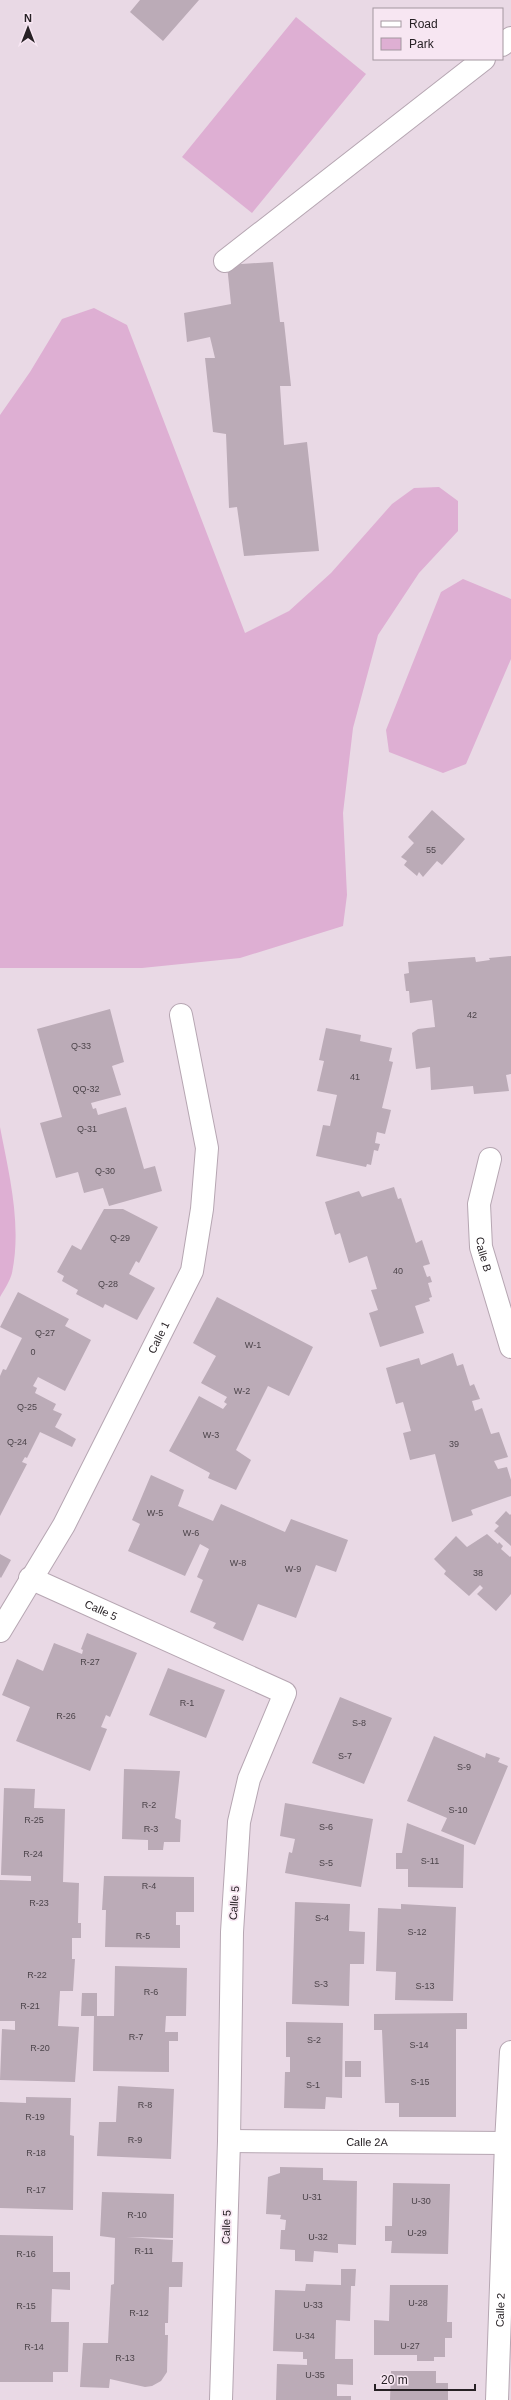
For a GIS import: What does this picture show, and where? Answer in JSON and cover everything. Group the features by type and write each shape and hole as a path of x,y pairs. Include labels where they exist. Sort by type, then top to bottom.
{"street":[{"path":"503,44 511,38"},
{"path":"225,261 483,60"},
{"name":"Calle 1","path":"0,1631 30,1578 64,1525 192,1271 202,1209 206,1148 181,1015"},
{"name":"Calle B","path":"490,1159 478,1204 481,1247 511,1347"},
{"name":"Calle 5","path":"30,1578 285,1693 249,1779 239,1822 232,1932 229,2140 221,2400"},
{"name":"Calle 2","path":"497,2400 506,2143 511,2052"},
{"name":"Calle 2A","path":"229,2140 506,2143"}],"green space":[{"path":"296,17 366,74 252,213 182,157"},
{"path":"94,308 127,325 245,633 289,611 331,573 392,504 414,488 439,487 458,501 458,531 419,573 378,635 353,728 343,813 347,895 343,926 240,958 142,968 0,968 0,415 30,372 62,319"},
{"path":"463,579 511,599 511,659 466,764 443,773 389,752 386,730 441,592"},
{"path":"0,1127 13,1199 16,1236 12,1273 0,1297"}],"building":[{"path":"140,0 199,0 163,41 130,12"},
{"path":"273,262 280,322 284,322 291,386 280,386 284,445 307,442 319,551 244,556 237,507 229,508 226,434 213,432 205,358 215,358 210,337 187,342 184,313 231,304 227,265"},
{"path":"432,810 465,839 442,865 437,861 423,877 419,872 417,876 404,865 407,861 401,857 414,843 408,837"},
{"path":"511,956 511,1074 506,1075 509,1091 474,1094 473,1086 431,1090 430,1067 416,1069 412,1033 418,1029 435,1027 432,1000 410,1003 409,991 406,991 404,974 409,973 408,962 475,957 476,962 490,960 489,958"},
{"path":"110,1009 124,1062 112,1066 121,1095 91,1103 93,1109 96,1108 98,1115 126,1107 144,1169 155,1166 162,1191 109,1206 103,1188 84,1193 78,1172 56,1178 40,1123 62,1117 37,1029"},
{"path":"326,1028 361,1035 360,1041 392,1048 389,1061 393,1062 382,1108 391,1110 385,1134 377,1132 375,1143 380,1144 378,1151 374,1150 371,1165 367,1164 366,1167 316,1156 323,1125 330,1126 337,1095 317,1091 324,1061 319,1060"},
{"path":"394,1187 398,1199 401,1198 416,1243 422,1240 430,1264 423,1266 427,1277 430,1276 432,1282 428,1283 432,1297 429,1298 430,1301 415,1306 424,1333 380,1347 369,1313 378,1310 371,1290 377,1289 367,1256 349,1263 340,1233 335,1235 325,1202 359,1191 362,1197"},
{"path":"104,1209 123,1209 158,1227 139,1263 136,1261 129,1274 155,1288 137,1320 105,1304 103,1308 76,1294 78,1290 62,1281 64,1276 57,1272 72,1245 81,1250"},
{"path":"18,1292 69,1319 65,1326 91,1340 65,1391 38,1377 33,1386 37,1388 35,1393 56,1404 53,1410 62,1414 55,1427 76,1439 72,1447 40,1432 27,1458 25,1457 22,1462 27,1464 0,1516 0,1376 3,1369 6,1370 22,1338 0,1327"},
{"path":"217,1297 313,1347 289,1396 268,1386 236,1450 251,1460 236,1490 208,1478 210,1473 169,1451 199,1396 223,1409 227,1404 224,1402 227,1397 201,1383 216,1356 193,1343"},
{"path":"453,1353 457,1366 463,1364 470,1386 474,1384 480,1399 472,1401 475,1411 482,1408 491,1434 499,1432 508,1457 494,1461 498,1469 507,1467 511,1480 511,1496 471,1510 473,1515 452,1522 435,1454 410,1460 403,1433 411,1431 403,1402 396,1404 386,1368 419,1358 421,1365"},
{"path":"151,1475 184,1490 178,1506 213,1521 221,1504 285,1532 291,1519 348,1540 336,1572 316,1565 296,1618 258,1604 243,1641 213,1628 216,1623 190,1612 203,1580 197,1577 209,1549 200,1544 185,1576 128,1551 140,1524 132,1520"},
{"path":"506,1511 510,1515 511,1514 511,1546 494,1531 499,1526 495,1523"},
{"path":"487,1534 498,1544 499,1542 503,1546 501,1549 510,1557 511,1556 511,1594 496,1611 477,1594 483,1588 480,1585 469,1596 444,1574 446,1571 434,1559 456,1536 467,1547"},
{"path":"0,1554 11,1560 1,1578 0,1577"},
{"path":"87,1633 137,1653 110,1717 106,1715 101,1727 107,1729 90,1771 16,1741 30,1707 2,1695 17,1659 43,1671 54,1643 82,1654 83,1650 81,1649"},
{"path":"168,1668 225,1690 206,1738 149,1715"},
{"path":"340,1697 392,1718 364,1784 312,1763"},
{"path":"434,1736 485,1758 486,1753 500,1758 498,1762 508,1766 475,1845 441,1831 447,1818 407,1801"},
{"path":"124,1769 180,1771 175,1818 181,1820 180,1842 164,1842 163,1850 148,1850 148,1840 122,1839"},
{"path":"4,1788 35,1789 34,1808 65,1809 63,1882 79,1883 78,1923 81,1923 81,1938 72,1938 72,1959 75,1959 73,1991 60,1991 58,2026 79,2027 75,2082 0,2080 2,2029 15,2030 15,2021 0,2021 0,1880 31,1881 31,1876 1,1875"},
{"path":"285,1803 373,1819 361,1887 285,1873 289,1852 292,1853 295,1839 280,1836"},
{"path":"407,1823 464,1845 463,1888 408,1887 408,1869 396,1869 396,1853 402,1853"},
{"path":"104,1876 194,1877 194,1912 176,1912 176,1925 180,1925 180,1948 105,1947 106,1910 102,1910"},
{"path":"295,1902 350,1904 349,1931 365,1932 364,1964 350,1964 349,2006 292,2004"},
{"path":"401,1904 456,1907 453,2001 395,2000 396,1972 376,1971 378,1908 401,1909"},
{"path":"115,1966 187,1968 186,2016 166,2016 165,2032 178,2032 178,2041 169,2041 169,2072 93,2071 94,2016 81,2016 82,1993 97,1993 97,2016 114,2016"},
{"path":"467,2013 467,2029 456,2029 456,2117 399,2117 399,2103 385,2103 382,2030 374,2030 374,2014"},
{"path":"286,2022 343,2023 342,2098 326,2097 325,2109 284,2108 285,2072 290,2072 290,2057 286,2057"},
{"path":"345,2061 361,2061 361,2077 345,2077"},
{"path":"118,2086 174,2089 171,2159 97,2156 99,2122 116,2122"},
{"path":"26,2097 71,2098 70,2135 74,2136 73,2210 0,2208 0,2102 26,2103"},
{"path":"280,2167 323,2168 323,2180 357,2181 356,2245 338,2244 338,2253 314,2251 313,2262 295,2261 295,2250 280,2249 281,2230 285,2230 286,2220 280,2219 281,2215 266,2214 268,2177 280,2173"},
{"path":"393,2183 450,2184 448,2254 391,2253 392,2241 385,2241 385,2226 392,2226"},
{"path":"102,2192 174,2194 173,2238 127,2237 173,2240 172,2262 183,2262 182,2287 169,2287 168,2323 165,2323 165,2335 168,2335 167,2372 161,2381 152,2386 145,2387 110,2379 109,2388 80,2387 83,2343 108,2343 111,2285 114,2284 115,2238 100,2236"},
{"path":"0,2235 53,2236 53,2272 70,2272 70,2290 52,2289 51,2322 69,2322 68,2372 53,2372 53,2382 0,2382"},
{"path":"341,2269 356,2269 355,2286 351,2286 350,2321 336,2320 335,2359 353,2359 353,2385 337,2384 337,2396 351,2396 351,2400 276,2400 277,2364 307,2365 307,2359 303,2359 303,2352 273,2351 275,2290 305,2291 306,2284 341,2285"},
{"path":"390,2285 448,2285 447,2322 452,2322 452,2338 445,2338 445,2357 434,2357 434,2361 417,2361 417,2355 374,2355 374,2320 389,2321"},
{"path":"391,2371 436,2371 436,2383 448,2383 448,2400 390,2400"}]}
